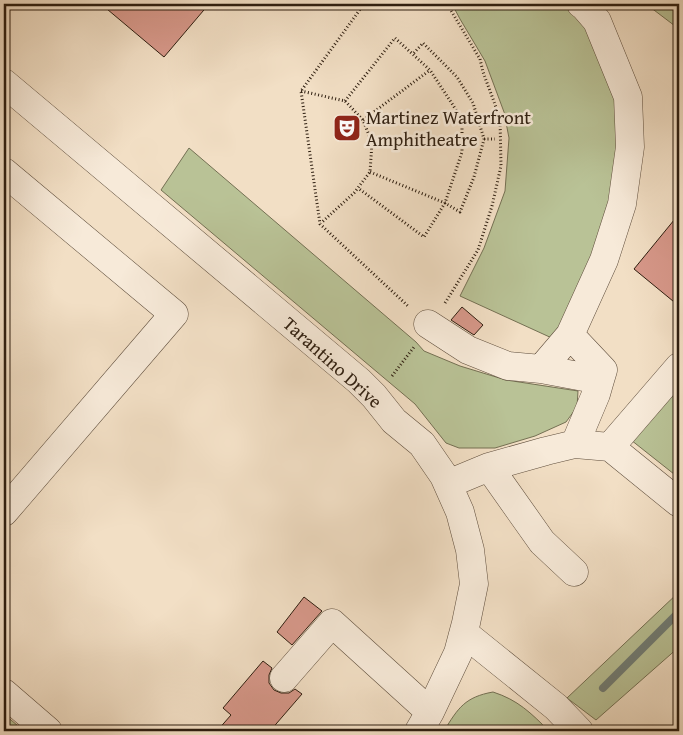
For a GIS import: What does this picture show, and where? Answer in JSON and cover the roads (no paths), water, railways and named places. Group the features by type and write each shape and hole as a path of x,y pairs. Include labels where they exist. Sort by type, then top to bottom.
{"street":[{"path":"541,369 570,334 604,260 622,204 630,147 628,97 597,21 581,4"},
{"name":"Tarantino Drive","path":"4,83 359,381 394,420 422,444 444,476 460,512 470,550 474,584 458,653 424,722"},
{"path":"4,172 174,314 4,512"},
{"path":"428,324 468,350 508,366 541,369 600,380"},
{"path":"570,334 603,370 596,394 575,444"},
{"path":"610,447 677,376"},
{"path":"448,484 489,467 546,450 575,444 610,447 679,503"},
{"path":"489,467 542,542 574,572"},
{"path":"284,678 332,623 424,722"},
{"path":"464,633 556,707 579,731"},
{"path":"4,693 48,731"}],"waterway":[{"path":"603,688 679,612"}],"place":[{"name":"Martinez Waterfront Amphitheatre","path":"347,128"}]}
